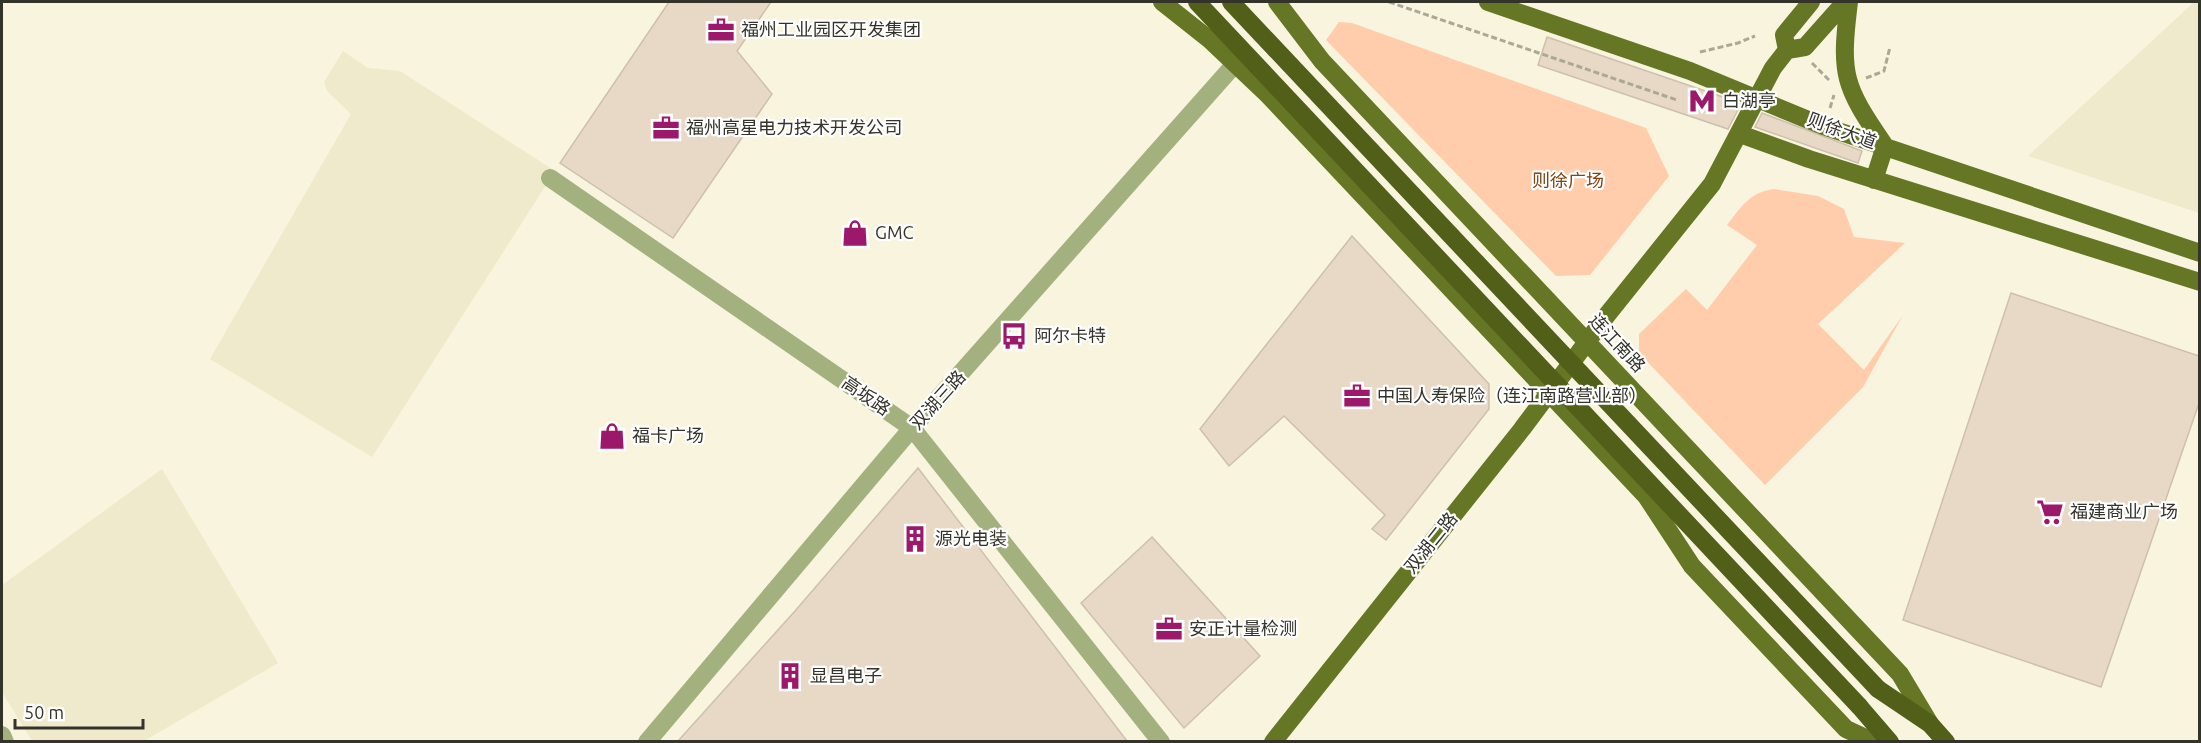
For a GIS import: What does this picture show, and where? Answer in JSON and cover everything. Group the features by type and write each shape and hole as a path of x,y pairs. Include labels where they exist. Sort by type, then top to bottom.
{"highway":[{"path":"1197,2 1890,741"},
{"path":"1231,2 1878,689 1930,724"},
{"name":"连江南路","path":"1930,724 1946,741"}],"main road":[{"path":"1162,2 1235,63 1549,392 1646,496 1692,566 1846,729 1874,741"},
{"name":"连江南路","path":"1277,2 1322,61 1900,674 1930,724"},
{"name":"则徐大道","path":"1488,2 1690,71 1823,126 2199,253"},
{"path":"1811,2 1784,36 1787,50 1804,47 1847,2"},
{"path":"1847,2 1842,51 1848,84 1860,111 1885,147 1874,180"},
{"name":"双湖二路","path":"1273,741 1712,184 1740,135 1773,68 1787,50"},
{"name":"则徐大道","path":"1740,135 1874,180 2199,282"}],"street":[{"name":"双湖三路","path":"647,741 912,428 1235,63"},
{"name":"高坂路","path":"550,178 912,428 1161,741"},
{"path":"2,735 5,741"}],"path":[{"path":"1389,2 1677,100"},
{"path":"1700,52 1738,43 1755,36"},
{"path":"1866,78 1884,71 1890,47"},
{"path":"1809,60 1836,88 1830,108"}],"shaded area":[{"path":"2194,2 2200,2 2199,213 2028,156"},
{"path":"343,51 368,68 400,71 555,171 372,457 210,359 351,114 327,91 324,82"},
{"path":"162,469 278,663 144,741 32,741 2,692 2,585"}],"green space":[{"name":"则徐广场","path":"1339,22 1352,23 1646,128 1669,176 1590,275 1556,276 1326,40"},
{"path":"1774,189 1818,196 1844,209 1854,237 1905,243 1818,324 1864,370 1903,315 1863,387 1765,485 1639,353 1639,334 1686,289 1707,310 1757,245 1727,225 1752,197"}],"building":[{"name":"福州高星电力技术开发公司","path":"669,2 771,2 737,51 772,94 673,238 560,163"},
{"path":"1547,37 1741,104 1728,129 1538,65"},
{"path":"1762,113 1862,151 1858,163 1755,127"},
{"name":"中国人寿保险（连江南路营业部）","path":"1352,236 1489,384 1489,409 1386,540 1372,529 1385,515 1284,416 1229,466 1200,429"},
{"name":"福建商业广场","path":"2011,293 2199,356 2199,403 2101,687 1903,620"},
{"name":"源光电装","path":"918,468 1127,741 678,741 795,611"},
{"name":"安正计量检测","path":"1152,537 1260,656 1184,728 1081,603"}],"place":[{"name":"福州工业园区开发集团","path":"721,30"},
{"name":"白湖亭","path":"1702,101"},
{"name":"福州高星电力技术开发公司","path":"666,128"},
{"name":"GMC","path":"855,233"},
{"name":"阿尔卡特","path":"1014,336"},
{"name":"中国人寿保险（连江南路营业部）","path":"1357,396"},
{"name":"福卡广场","path":"612,436"},
{"name":"福建商业广场","path":"2050,512"},
{"name":"源光电装","path":"915,539"},
{"name":"安正计量检测","path":"1169,629"},
{"name":"显昌电子","path":"790,676"}]}
